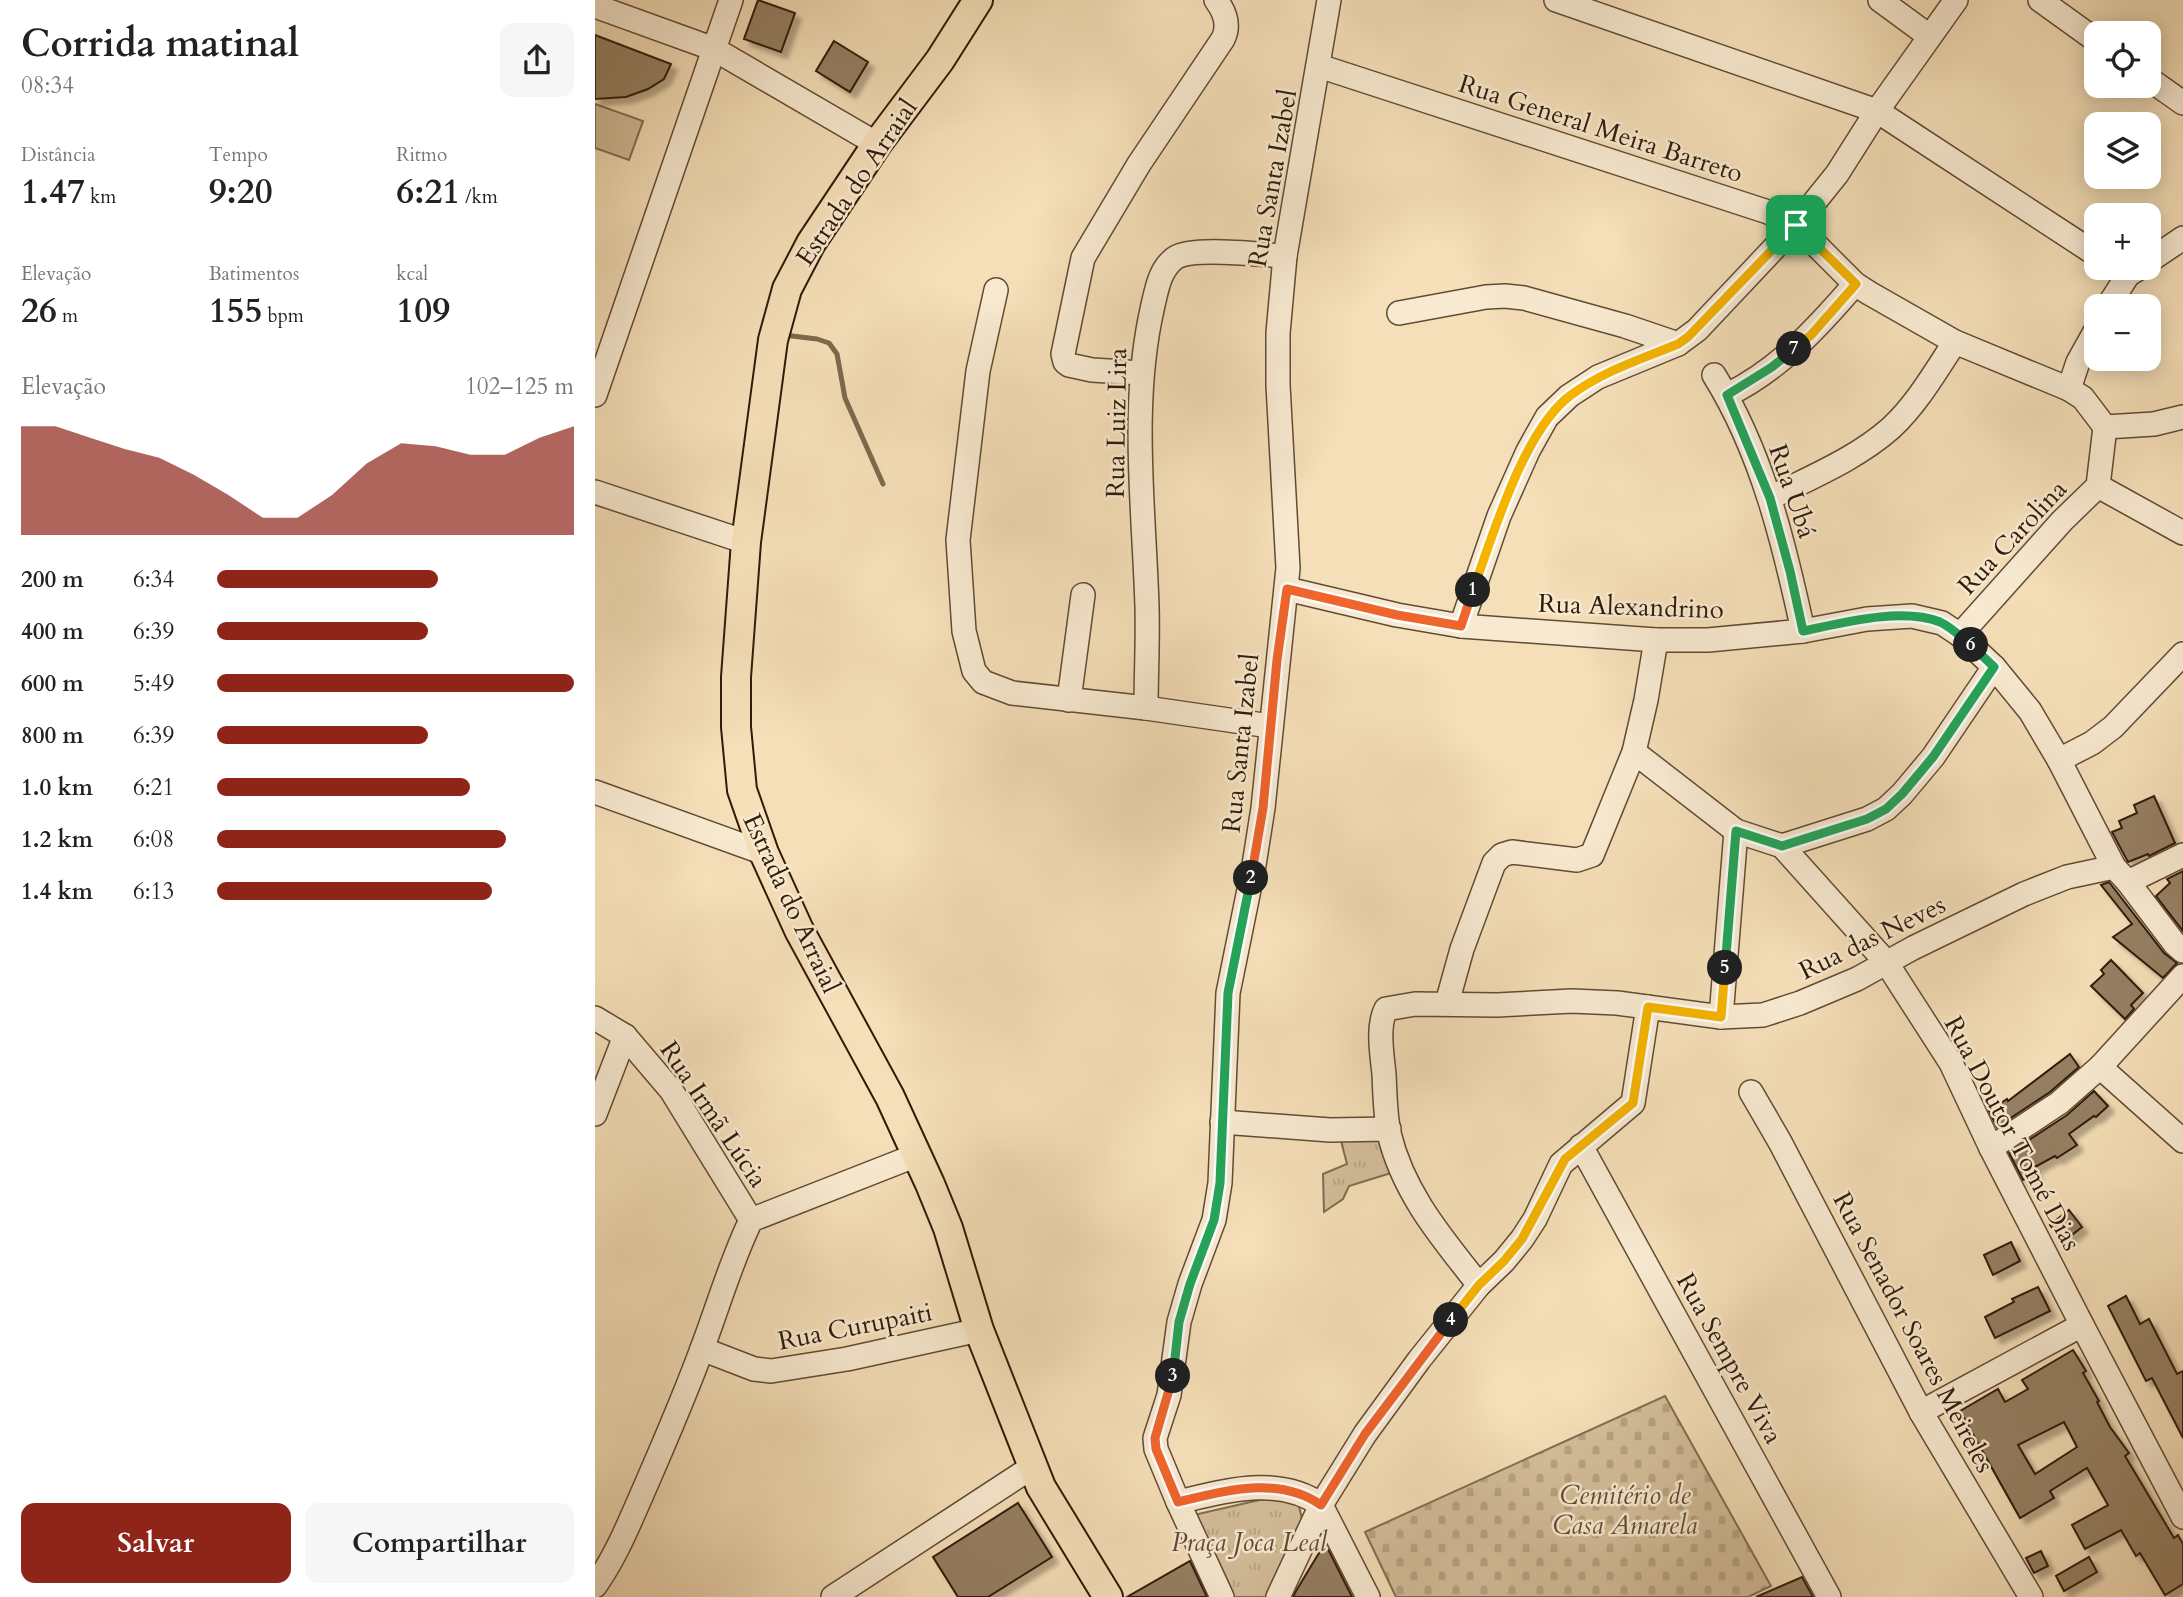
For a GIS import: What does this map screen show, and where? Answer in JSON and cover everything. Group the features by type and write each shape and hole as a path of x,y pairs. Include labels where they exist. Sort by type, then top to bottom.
{"main road":[{"name":"Estrada do Arraial","path":"978,0 940,61 877,144 811,243 787,289 773,340 746,542 736,677 736,727 742,790 764,853 799,930 890,1097 917,1155 948,1228 979,1330 1041,1487 1108,1597"}],"street":[{"path":"595,395 731,0"},
{"path":"1141,373 1078,368 1069,365 1063,354 1083,258 1139,164 1208,64 1226,32 1225,16 1216,0"},
{"name":"Rua Santa Izabel","path":"1222,1597 1178,1502 1156,1449 1155,1438 1169,1395 1184,1306 1214,1220 1220,1183 1228,993 1263,808 1287,589 1278,385 1278,333 1285,256 1329,0"},
{"path":"1556,0 1877,111 2084,246"},
{"path":"1880,0 1929,36"},
{"path":"1461,626 1499,516 1528,451 1547,417 1569,396 1598,377 1678,344 1697,330 1796,225 1837,174 1877,111 1956,0"},
{"path":"2040,0 2084,32"},
{"path":"595,6 714,49 877,144"},
{"name":"Rua General Meira Barreto","path":"1319,66 1768,212 1796,225 1856,284 1955,342 2069,389"},
{"path":"2161,87 2183,103"},
{"path":"2161,253 2183,238"},
{"name":"Rua Luiz Lira","path":"1146,708 1147,609 1141,485 1141,373 1158,283 1165,268 1174,259 1193,251 1285,256"},
{"path":"1727,395 1772,367 1811,335 1856,284"},
{"path":"996,290 978,371 958,540 964,631 974,671 983,682 1012,694 1146,708 1270,726"},
{"path":"1399,313 1486,297 1514,297 1678,344"},
{"path":"1770,498 1852,457 1892,427 1917,398 1955,342"},
{"path":"2084,351 2069,389 2083,398 2105,428 2154,424 2183,417"},
{"name":"Rua Ubá","path":"1714,375 1727,395 1770,498 1803,631"},
{"name":"Rua Carolina","path":"1960,635 2062,521 2098,486 2105,428"},
{"path":"2098,486 2183,533"},
{"path":"595,492 746,542"},
{"name":"Rua Alexandrino","path":"1287,589 1397,615 1461,626 1656,640 1708,640 1803,631 1867,619 1912,616 1942,623 1960,635 1994,667 2030,711 2121,875 2183,951"},
{"path":"1069,700 1083,595"},
{"path":"1447,1003 1462,949 1494,863 1502,855 1512,852 1577,860 1592,855 1634,752 1656,640"},
{"path":"2059,760 2092,743 2113,727 2183,654"},
{"path":"1634,752 1736,831 1782,846 1856,823 1886,809 1933,757 1994,667"},
{"path":"595,792 764,853"},
{"path":"1721,1017 1736,831"},
{"name":"Rua Doutor Tomé Dias","path":"1782,846 1886,962 1951,1063 1991,1148 2183,1517"},
{"name":"Rua das Neves","path":"1389,1129 1383,1061 1382,1019 1386,1009 1395,1006 1447,1003 1497,1005 1572,1002 1617,1003 1721,1017 1763,1015 1857,979 2024,894 2067,877 2121,875 2183,855"},
{"path":"1991,1148 2059,1103 2100,1067 2183,976"},
{"path":"1278,1597 1321,1505 1365,1434 1479,1285 1522,1239 1535,1219 1561,1164 1633,1103 1648,1007"},
{"name":"Rua Irmã Lúcia","path":"595,1018 625,1035 671,1090 751,1220"},
{"path":"595,1114 625,1035"},
{"path":"2100,1067 2183,1141"},
{"name":"Rua Senador Soares Meireles","path":"1751,1092 1780,1142 1921,1412 2031,1597"},
{"path":"1222,1122 1330,1130 1389,1129 1401,1171 1411,1192 1436,1230 1479,1285"},
{"name":"Rua Sempre Viva","path":"1581,1146 1829,1597"},
{"path":"595,1586 628,1527 702,1349 738,1247 751,1220 917,1155"},
{"path":"1921,1412 2082,1325"},
{"name":"Rua Curupaiti","path":"702,1349 754,1369 771,1371 846,1359 979,1330"},
{"path":"833,1597 1032,1467"},
{"path":"1178,1502 1261,1487 1300,1494 1321,1505 1368,1597"}],"green space":[{"path":"595,104 643,121 629,160 595,148"},
{"path":"1384,1132 1391,1173 1349,1186 1343,1199 1324,1212 1323,1174 1347,1164 1341,1141"},
{"name":"Cemitério de Casa Amarela","path":"1665,1396 1771,1586 1748,1597 1396,1597 1365,1532"},
{"name":"Praça Joca Leal","path":"1277,1496 1298,1502 1302,1519 1266,1597 1230,1597 1198,1514"}],"building":[{"path":"758,0 795,13 781,52 744,39"},
{"path":"595,35 671,64 664,79 648,89 626,97 595,99"},
{"path":"834,41 868,62 850,92 816,71"},
{"path":"2154,796 2175,843 2149,856 2148,854 2128,862 2112,832 2122,828 2119,821 2137,813 2134,805"},
{"path":"2183,871 2183,931 2156,896 2170,883 2167,879"},
{"path":"2109,882 2164,953 2177,963 2163,978 2113,937 2132,924 2101,885"},
{"path":"2111,960 2143,993 2131,1005 2134,1009 2125,1019 2091,986 2104,974 2101,970"},
{"path":"2070,1054 2079,1067 2050,1092 1997,1127 1989,1111 2007,1099 2008,1101"},
{"path":"2094,1091 2108,1106 2069,1134 2077,1145 2057,1158 2055,1156 2033,1168 2036,1174 2023,1180 2009,1153 2067,1115"},
{"path":"2069,1210 2082,1227 2063,1242 2050,1225"},
{"path":"2011,1242 2020,1261 1993,1275 1984,1255"},
{"path":"2038,1287 2050,1311 1995,1338 1985,1317 2014,1302 2012,1299"},
{"path":"2126,1296 2140,1324 2149,1319 2177,1374 2183,1371 2183,1438 2152,1378 2146,1381 2108,1306"},
{"path":"2073,1350 2086,1371 2083,1373 2110,1427 2129,1453 2125,1456 2174,1538 2178,1535 2183,1544 2183,1584 2165,1595 2140,1553 2136,1556 2121,1530 2085,1549 2072,1525 2108,1505 2087,1468 2050,1491 2054,1498 2020,1518 1960,1411 1998,1389 2005,1402 2028,1389 2022,1380","holes":["2064,1422 2077,1447 2035,1474 2018,1445"]},
{"path":"1018,1503 1052,1557 988,1597 958,1597 933,1557"},
{"path":"1325,1543 1352,1597 1293,1597 1296,1591"},
{"path":"2041,1551 2048,1566 2034,1573 2026,1558"},
{"path":"2089,1557 2097,1572 2064,1591 2056,1576"},
{"path":"1190,1561 1207,1597 1127,1597"},
{"path":"1802,1577 1813,1597 1756,1597"}],"waterway":[{"path":"784,335 829,343 837,354 845,398 883,484"}],"route":[{"path":"1796,225 1856,284 1811,335 1772,367 1727,395 1770,498 1803,631 1867,619 1912,616 1927,618 1942,623 1960,635 1994,667 1933,757 1886,809 1867,819 1782,846 1736,831 1721,1017 1648,1007 1633,1103 1561,1164 1535,1219 1522,1239 1479,1285 1419,1360 1365,1434 1321,1505 1300,1494 1261,1487 1178,1502 1156,1449 1155,1438 1169,1395 1179,1322 1214,1220 1220,1183 1228,993 1263,808 1277,660 1287,589 1397,615 1461,626 1499,516 1528,451 1547,417 1569,396 1598,377 1678,344 1688,337 1796,225"}]}
